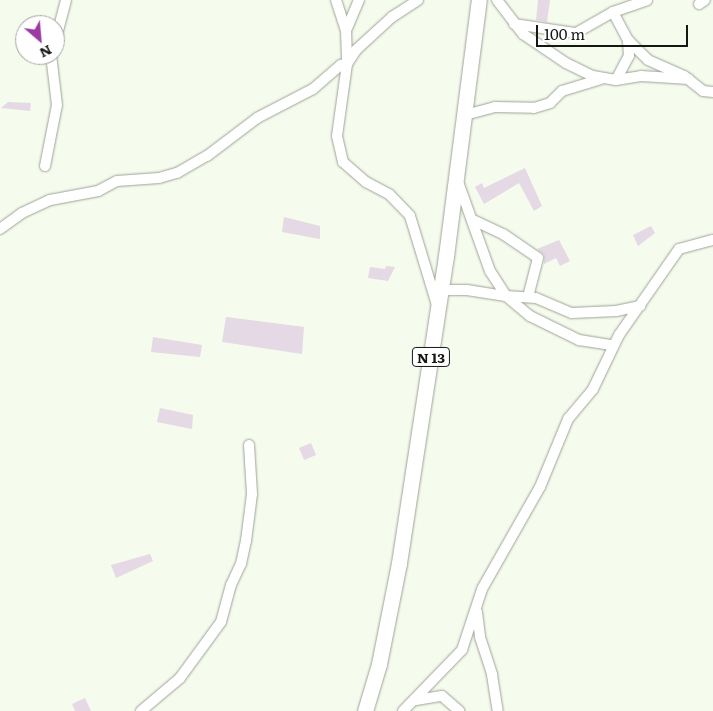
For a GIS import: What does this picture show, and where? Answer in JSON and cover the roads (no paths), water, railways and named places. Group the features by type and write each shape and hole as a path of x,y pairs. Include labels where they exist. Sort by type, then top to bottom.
{"main road":[{"name":"N 13","path":"365,711 391,614 441,290 479,0"}],"street":[{"path":"62,15 66,0"},
{"path":"336,0 346,30 347,64 337,136 343,162 366,182 389,194 410,216 438,308"},
{"path":"346,30 359,0"},
{"path":"0,229 22,213 50,200 98,191 117,181 160,178 177,173 207,156 257,118 304,95 341,65 347,64 356,50 418,0"},
{"path":"497,0 523,34 566,63 601,79 616,80 641,76 689,79"},
{"path":"514,24 576,33 613,12 648,0"},
{"path":"613,12 628,40 648,60 689,79 704,91 713,92"},
{"path":"616,80 629,56 628,40"},
{"path":"45,166 57,105 53,65"},
{"path":"465,115 495,108 534,108 550,103 562,91 601,79"},
{"path":"457,178 490,271 506,296 530,316 579,340 612,345"},
{"path":"473,220 503,234 538,258 528,297"},
{"path":"403,711 462,650 477,601 540,487 568,419 593,389 612,345 679,249 713,240"},
{"path":"441,290 467,290 506,296 528,297 572,313 616,311 640,306"},
{"path":"141,711 180,678 221,622 231,585 241,564 246,541 252,494 249,445"},
{"path":"477,601 480,637 492,675 498,711"},
{"path":"415,700 442,696 459,711"}]}
